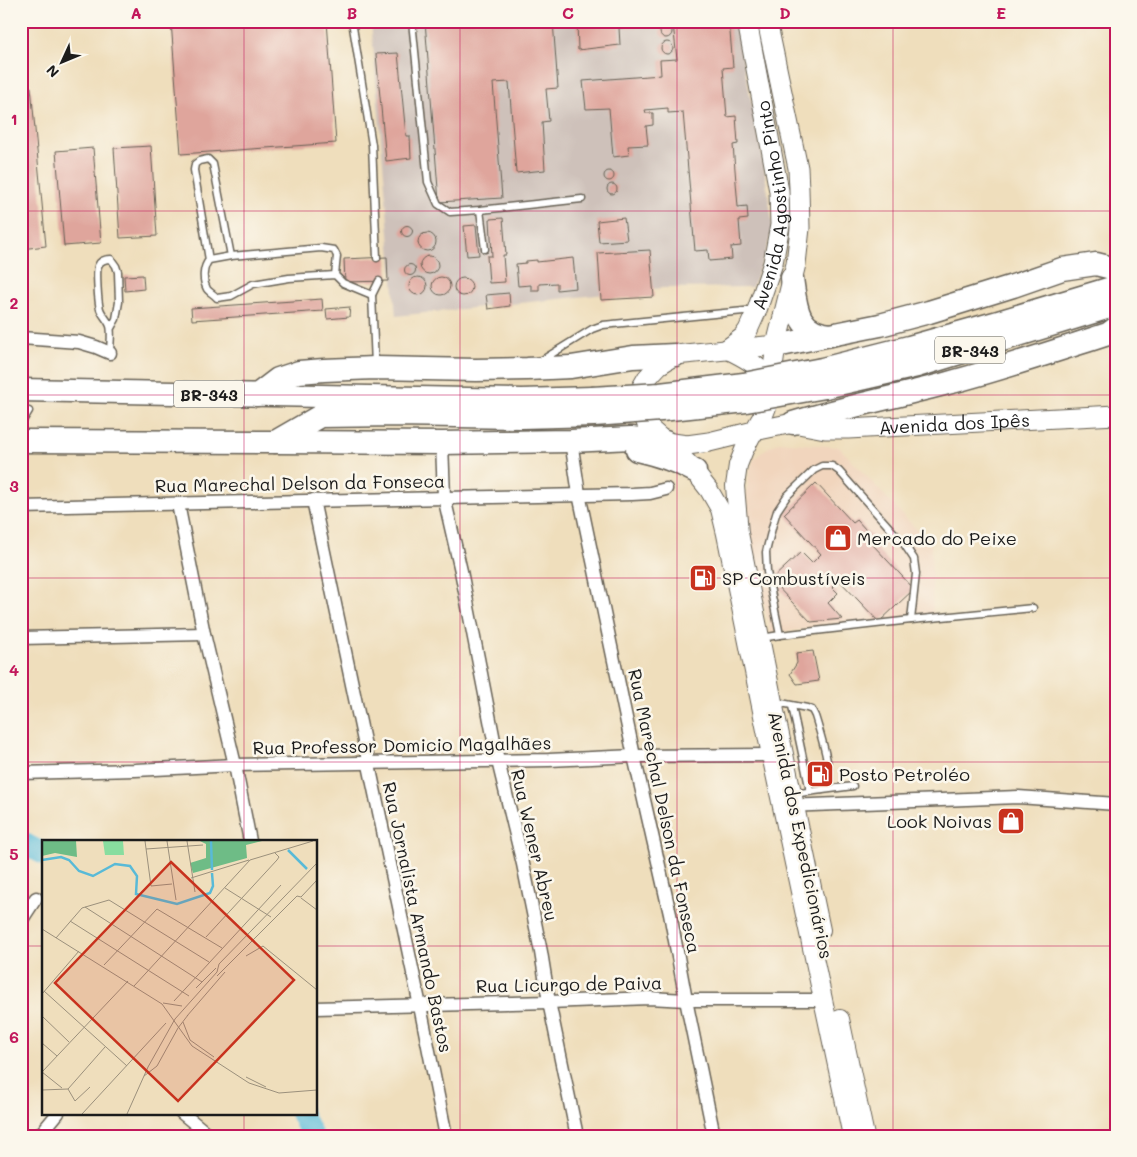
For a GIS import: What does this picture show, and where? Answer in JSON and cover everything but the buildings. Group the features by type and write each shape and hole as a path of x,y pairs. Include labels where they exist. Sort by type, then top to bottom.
{"highway":[{"path":"776,345 880,325 929,312 1062,269 1096,264 1116,269"},
{"path":"792,278 796,304 804,324 811,330 821,334 832,335"},
{"name":"BR-343","path":"21,390 257,395 521,417 593,407 662,410 746,401 823,378 909,347 1116,288"},
{"name":"BR-343","path":"823,378 916,366 1116,305"},
{"path":"793,423 827,412 923,389 1021,362 1108,334 1116,328"},
{"path":"257,395 278,379 300,372 375,368 527,370 571,367 633,357 675,355"},
{"name":"BR-343","path":"275,442 320,416 397,407"},
{"path":"21,441 442,443 631,438 665,442"},
{"path":"574,441 654,454 676,461 695,471"}],"main road":[{"name":"Avenida Agostinho Pinto","path":"727,349 743,337 757,310 769,278 778,243 780,226 779,191 747,21"},
{"name":"Avenida Agostinho Pinto","path":"767,21 798,168 800,189 800,228 796,264 776,345 771,383"},
{"path":"733,533 709,490 695,471 683,457 648,427 640,407 640,392 647,378 659,365 675,355 776,345"},
{"path":"727,349 755,364 771,383 771,395 766,409 738,465 733,533"},
{"name":"Avenida dos Ipês","path":"793,423 825,429 848,429 1116,415"},
{"path":"665,442 687,445 709,442 793,423"},
{"name":"Avenida dos Expedicionários","path":"733,533 778,755 865,1136"},
{"name":"Avenida dos Expedicionários","path":"754,639 773,702 778,755"},
{"name":"Avenida dos Expedicionários","path":"790,802 824,1000 852,1136"}],"street":[{"path":"21,338 79,342 110,353"},
{"name":"Rua Marechal Delson da Fonseca","path":"574,441 579,494 634,756 670,914 714,1136"},
{"name":"Rua Wener Abreu","path":"442,443 444,497 461,572 498,760 523,864 577,1136"},
{"name":"Rua Marechal Delson da Fonseca","path":"21,507 650,493 666,489"},
{"name":"Rua Jornalista Armando Bastos","path":"313,500 446,1136"},
{"path":"178,504 204,634 235,765 250,840"},
{"path":"21,638 204,634"},
{"name":"Rua Professor Domicio Magalhães","path":"21,773 235,765 549,760 634,756 778,755"},
{"path":"790,802 1018,797 1116,804"},
{"path":"21,921 36,898"},
{"name":"Rua Licurgo de Paiva","path":"318,1008 649,998 686,1000 824,1000"},
{"path":"39,1136 57,1114"},
{"path":"183,1114 210,1136"}],"lane":[{"path":"352,21 372,146 377,258"},
{"path":"412,21 428,182 438,204 450,212 582,199"},
{"path":"209,260 194,170 195,164 208,159 213,164 231,256"},
{"path":"480,210 485,249"},
{"path":"335,275 337,256 334,250 321,248 231,256 209,260 205,264 204,275 207,289 217,298 230,296 253,284 289,278 335,275 343,283 372,295"},
{"path":"110,353 111,328 99,307 98,285 98,265 107,259 111,259 118,272 119,302 116,319 111,328"},
{"path":"375,368 372,295 378,281"},
{"path":"527,370 592,328 603,325 757,310"},
{"path":"21,424 29,411"},
{"path":"780,635 767,572 766,552 772,524 777,511 787,496 814,470 822,466 832,466 839,471 904,544 914,559 916,574 911,620"},
{"path":"754,639 911,620 1033,608"},
{"path":"773,702 812,710 828,766 829,779 827,785 822,790"},
{"path":"792,706 810,791"},
{"path":"790,802 810,791 853,786"}],"shaded area":[{"path":"371,21 735,21 762,154 773,228 752,287 663,288 396,316"},
{"name":"Mercado do Peixe","path":"779,442 839,447 931,545 933,616 770,633 750,531 746,495 750,470 754,459 767,448"}],"waterway":[{"path":"21,842 42,853"},
{"path":"301,1114 312,1136"}],"place":[{"name":"Mercado do Peixe","path":"838,538"},
{"name":"SP Combustíveis","path":"703,578"},
{"name":"Posto Petroléo","path":"820,774"},
{"name":"Look Noivas","path":"1011,821"}]}
